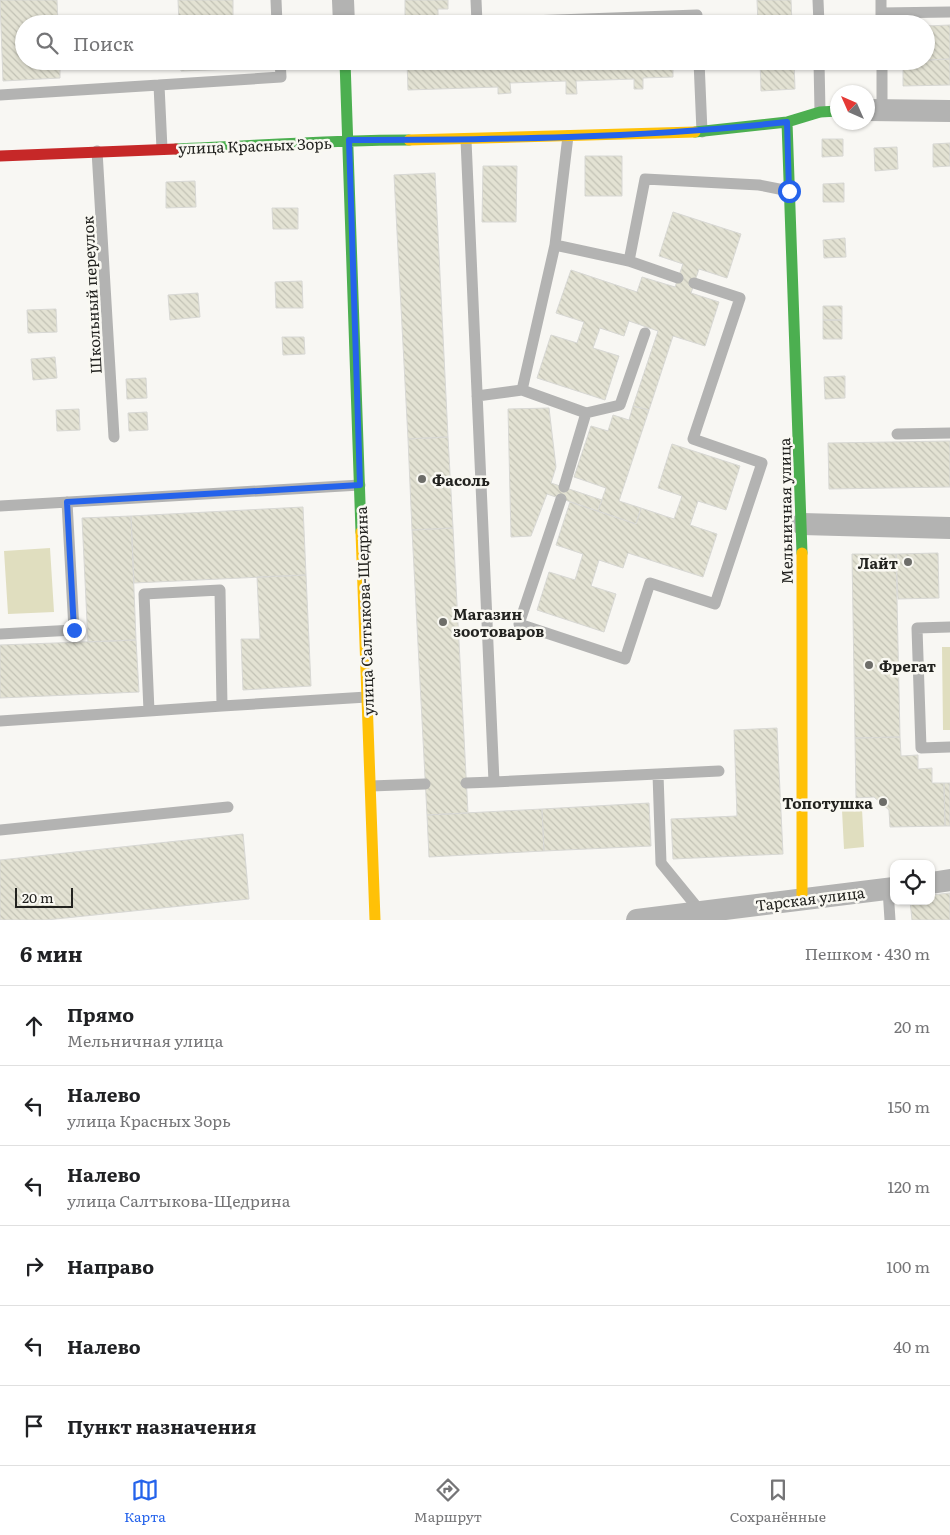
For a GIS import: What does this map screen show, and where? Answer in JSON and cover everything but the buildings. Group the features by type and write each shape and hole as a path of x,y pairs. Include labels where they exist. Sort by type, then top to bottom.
{"street":[{"path":"343,0 344,15"},
{"name":"улица Салтыкова-Щедрина","path":"345,70 375,920"},
{"path":"875,110 950,111"},
{"name":"улица Красных Зорь","path":"0,156 162,148 314,144 349,140 466,140 702,132 787,122 820,112 830,111"},
{"name":"Мельничная улица","path":"787,122 802,524 802,900"},
{"path":"802,524 950,528"},
{"path":"935,882 950,880"},
{"name":"Тарская улица","path":"637,920 890,888"}],"lane":[{"path":"276,0 277,15"},
{"path":"476,0 477,15"},
{"path":"818,0 818,15"},
{"path":"881,0 881,15"},
{"path":"916,15 950,12"},
{"path":"0,95 280,77 280,70"},
{"path":"699,70 702,132"},
{"path":"819,70 820,112"},
{"path":"875,110 881,70"},
{"path":"160,85 162,148"},
{"path":"522,390 555,245 568,136"},
{"path":"466,140 494,782"},
{"name":"Школьный переулок","path":"97,152 114,437"},
{"path":"629,262 645,179 759,185 789,191"},
{"path":"555,245 629,262 678,278"},
{"path":"561,499 519,624 625,659 650,583 715,604 762,463 693,440 740,298 694,283"},
{"path":"477,396 522,390 586,413 620,405 645,333"},
{"path":"564,487 586,413"},
{"path":"897,434 950,433"},
{"path":"0,506 360,485"},
{"path":"0,634 74,630 67,502"},
{"path":"149,711 144,594 220,590 222,706"},
{"path":"950,627 917,628 921,748 950,747"},
{"path":"0,721 368,697"},
{"path":"466,783 718,771"},
{"path":"658,774 661,863 701,912"},
{"path":"371,786 426,784"},
{"path":"0,830 228,807"},
{"path":"890,905 890,920"}],"shaded area":[{"path":"50,548 54,612 8,614 4,551"},
{"path":"942,647 950,647 950,730 943,730"},
{"path":"862,809 864,847 844,849 842,810"}],"traffic: fast":[{"path":"345,70 361,532"},
{"path":"695,132 787,122 820,112 830,111"},
{"path":"787,122 802,553"},
{"path":"176,149 409,140"}],"traffic: slow":[{"path":"409,140 695,132"},
{"path":"361,532 375,920"},
{"path":"802,553 802,900"}],"traffic: jam":[{"path":"0,156 176,149"}],"place":[{"name":"Фасоль","path":"422,479"},
{"name":"Лайт","path":"908,562"},
{"name":"Магазин зоотоваров","path":"443,622"},
{"name":"Фрегат","path":"869,665"},
{"name":"Топотушка","path":"883,802"}],"route":[{"path":"74,630 67,502 360,485 349,140 466,140 702,132 787,122 789,191"}]}
